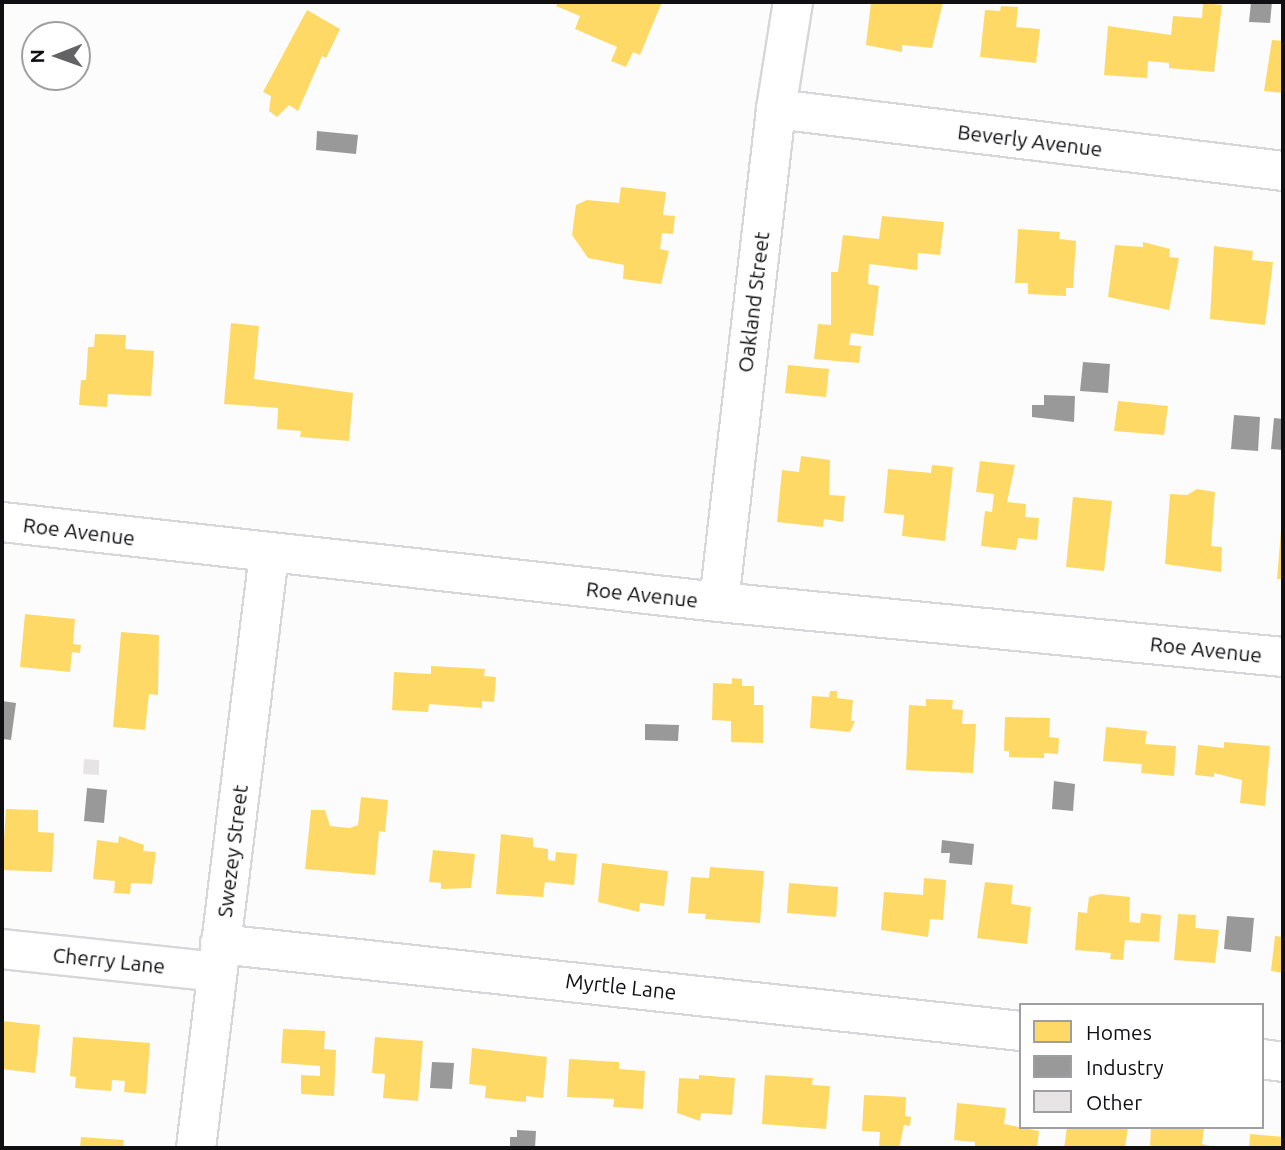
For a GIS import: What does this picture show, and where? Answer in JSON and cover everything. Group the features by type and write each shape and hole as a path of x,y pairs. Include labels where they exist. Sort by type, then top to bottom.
{"street":[{"name":"Oakland Street","path":"719,602 776,109 793,2"},
{"name":"Beverly Avenue","path":"776,109 1283,171"},
{"name":"Roe Avenue","path":"2,522 719,602 1283,657"},
{"name":"Swezey Street","path":"196,1148 270,554"},
{"name":"Cherry Lane","path":"2,949 218,958"},
{"name":"Myrtle Lane","path":"218,958 1019,1031"},
{"path":"1264,1059 1283,1062"}],"building: Homes":[{"path":"558,2 662,2 640,55 633,52 626,67 611,61 617,47 575,29 580,16 556,6"},
{"path":"871,2 943,2 932,48 902,45 902,52 866,45"},
{"path":"1203,3 1222,5 1214,72 1169,68 1169,63 1148,61 1147,78 1104,75 1108,26 1171,35 1173,16 1202,18"},
{"path":"1001,6 1018,7 1016,27 1040,29 1036,63 980,57 985,10 1000,11"},
{"path":"307,10 340,29 326,58 322,56 298,111 289,105 277,117 269,111 271,96 263,92"},
{"path":"1272,40 1283,41 1283,93 1264,91"},
{"path":"621,187 666,192 663,215 675,216 673,234 662,233 660,249 669,251 661,284 623,279 624,265 588,258 572,235 576,205 587,200 619,203"},
{"path":"882,216 944,222 940,255 918,253 917,270 869,264 868,284 879,286 873,336 851,333 849,345 861,346 859,363 814,359 818,324 831,325 831,272 838,272 843,235 879,239"},
{"path":"1018,229 1060,232 1059,239 1076,241 1073,288 1066,288 1066,296 1028,294 1028,283 1015,283"},
{"path":"1143,242 1170,249 1169,257 1179,258 1169,310 1108,297 1115,245 1143,247"},
{"path":"1214,246 1253,251 1252,260 1273,262 1265,325 1210,319"},
{"path":"231,323 259,326 254,379 353,393 349,441 300,437 301,431 277,429 278,408 224,404"},
{"path":"95,334 126,335 125,349 154,351 151,396 108,394 107,407 79,405 81,380 86,380 88,347 94,347"},
{"path":"788,365 829,369 826,397 785,393"},
{"path":"1118,401 1168,406 1164,435 1114,431"},
{"path":"801,456 830,460 829,495 845,496 843,522 824,519 823,527 777,522 782,470 799,472"},
{"path":"980,461 1015,465 1007,502 1026,504 1025,517 1039,518 1037,540 1018,538 1016,550 981,546 985,511 992,512 994,494 976,492"},
{"path":"932,465 953,467 945,541 902,536 904,515 884,513 888,469 931,473"},
{"path":"1197,489 1215,492 1211,546 1222,547 1221,572 1165,564 1170,494 1187,495"},
{"path":"1073,497 1112,501 1104,571 1066,567"},
{"path":"1281,531 1283,579 1277,579"},
{"path":"25,614 75,619 73,644 81,645 80,653 72,652 70,672 20,667"},
{"path":"121,632 159,635 158,695 149,694 145,730 113,727"},
{"path":"431,666 485,669 484,676 496,677 494,702 482,701 482,708 429,704 428,712 392,710 394,672 431,674"},
{"path":"732,678 742,679 742,686 754,686 754,705 763,705 763,743 731,742 731,721 712,720 713,683 732,684"},
{"path":"830,691 837,691 837,698 853,700 851,721 855,721 850,732 810,728 812,696 829,697"},
{"path":"926,699 953,700 952,709 963,710 962,724 976,724 973,773 906,770 909,705 926,706"},
{"path":"1005,717 1050,718 1049,737 1059,738 1058,754 1044,753 1044,758 1009,757 1009,751 1004,751"},
{"path":"1106,727 1147,731 1145,744 1176,746 1174,776 1141,773 1142,764 1103,761"},
{"path":"1224,742 1270,746 1265,806 1240,803 1242,780 1214,773 1214,777 1195,775 1198,745 1224,748"},
{"path":"361,797 388,800 385,832 379,831 375,875 305,869 311,810 325,810 330,826 350,828 358,825"},
{"path":"6,809 38,810 38,832 54,833 52,872 2,870"},
{"path":"501,834 533,838 533,847 548,849 548,860 555,861 556,852 577,854 574,885 545,882 543,897 496,894"},
{"path":"119,836 144,845 143,851 156,852 152,884 131,883 130,894 114,893 115,881 93,879 97,840 118,843"},
{"path":"433,850 475,854 471,888 441,889 441,883 429,882"},
{"path":"602,863 668,871 664,906 640,903 639,912 598,902"},
{"path":"710,867 764,871 760,923 705,919 706,914 688,913 691,877 709,878"},
{"path":"924,878 946,880 943,920 930,919 928,937 881,930 884,892 923,895"},
{"path":"985,882 1013,885 1011,904 1031,907 1027,944 977,938"},
{"path":"789,883 838,887 836,917 787,913"},
{"path":"1100,894 1130,897 1129,922 1140,923 1141,913 1161,915 1159,942 1125,940 1123,960 1110,959 1111,953 1075,950 1078,912 1087,913 1089,897"},
{"path":"1178,914 1196,915 1195,928 1219,930 1215,963 1174,960"},
{"path":"1275,936 1283,937 1283,973 1271,971"},
{"path":"2,1021 40,1025 35,1073 2,1069"},
{"path":"283,1029 325,1031 324,1049 336,1050 334,1096 301,1094 301,1075 320,1076 320,1066 281,1063"},
{"path":"73,1037 150,1043 146,1094 124,1092 125,1081 112,1080 111,1091 75,1088 76,1077 70,1076"},
{"path":"375,1037 423,1041 418,1101 383,1098 385,1074 372,1073"},
{"path":"472,1048 547,1057 543,1098 526,1096 526,1102 485,1098 486,1086 469,1084"},
{"path":"569,1059 619,1062 619,1069 645,1071 643,1109 613,1107 614,1099 567,1097"},
{"path":"699,1075 735,1078 732,1115 701,1113 700,1121 677,1113 679,1078 699,1079"},
{"path":"765,1075 813,1078 812,1085 830,1086 826,1129 762,1124"},
{"path":"864,1095 906,1097 905,1116 911,1117 910,1126 904,1125 899,1148 879,1148 880,1132 862,1131"},
{"path":"957,1103 1006,1108 1004,1124 1039,1131 1037,1148 975,1148 975,1142 954,1140"},
{"path":"1067,1129 1128,1129 1125,1148 1064,1148"},
{"path":"1151,1129 1204,1129 1202,1144 1219,1148 1150,1148"},
{"path":"1250,1134 1283,1137 1283,1148 1249,1148"},
{"path":"81,1137 124,1140 123,1148 80,1148"}],"building: Industry":[{"path":"1251,2 1272,2 1270,23 1249,22"},
{"path":"317,131 358,135 356,154 316,150"},
{"path":"1083,362 1110,364 1108,393 1080,391"},
{"path":"1044,395 1075,396 1074,422 1032,417 1032,405 1044,405"},
{"path":"1234,415 1260,417 1258,451 1231,449"},
{"path":"1274,418 1283,419 1283,450 1271,449"},
{"path":"2,701 16,703 11,740 2,739"},
{"path":"645,724 679,725 678,741 645,740"},
{"path":"1054,781 1075,784 1073,811 1052,809"},
{"path":"87,788 107,790 104,823 84,821"},
{"path":"942,840 974,844 972,865 949,863 950,853 941,853"},
{"path":"1227,916 1254,918 1251,952 1224,949"},
{"path":"432,1062 454,1063 452,1089 430,1088"},
{"path":"517,1130 536,1131 535,1148 510,1148 510,1137 517,1137"}],"building: Other":[{"path":"84,759 99,760 99,775 83,774"}]}
